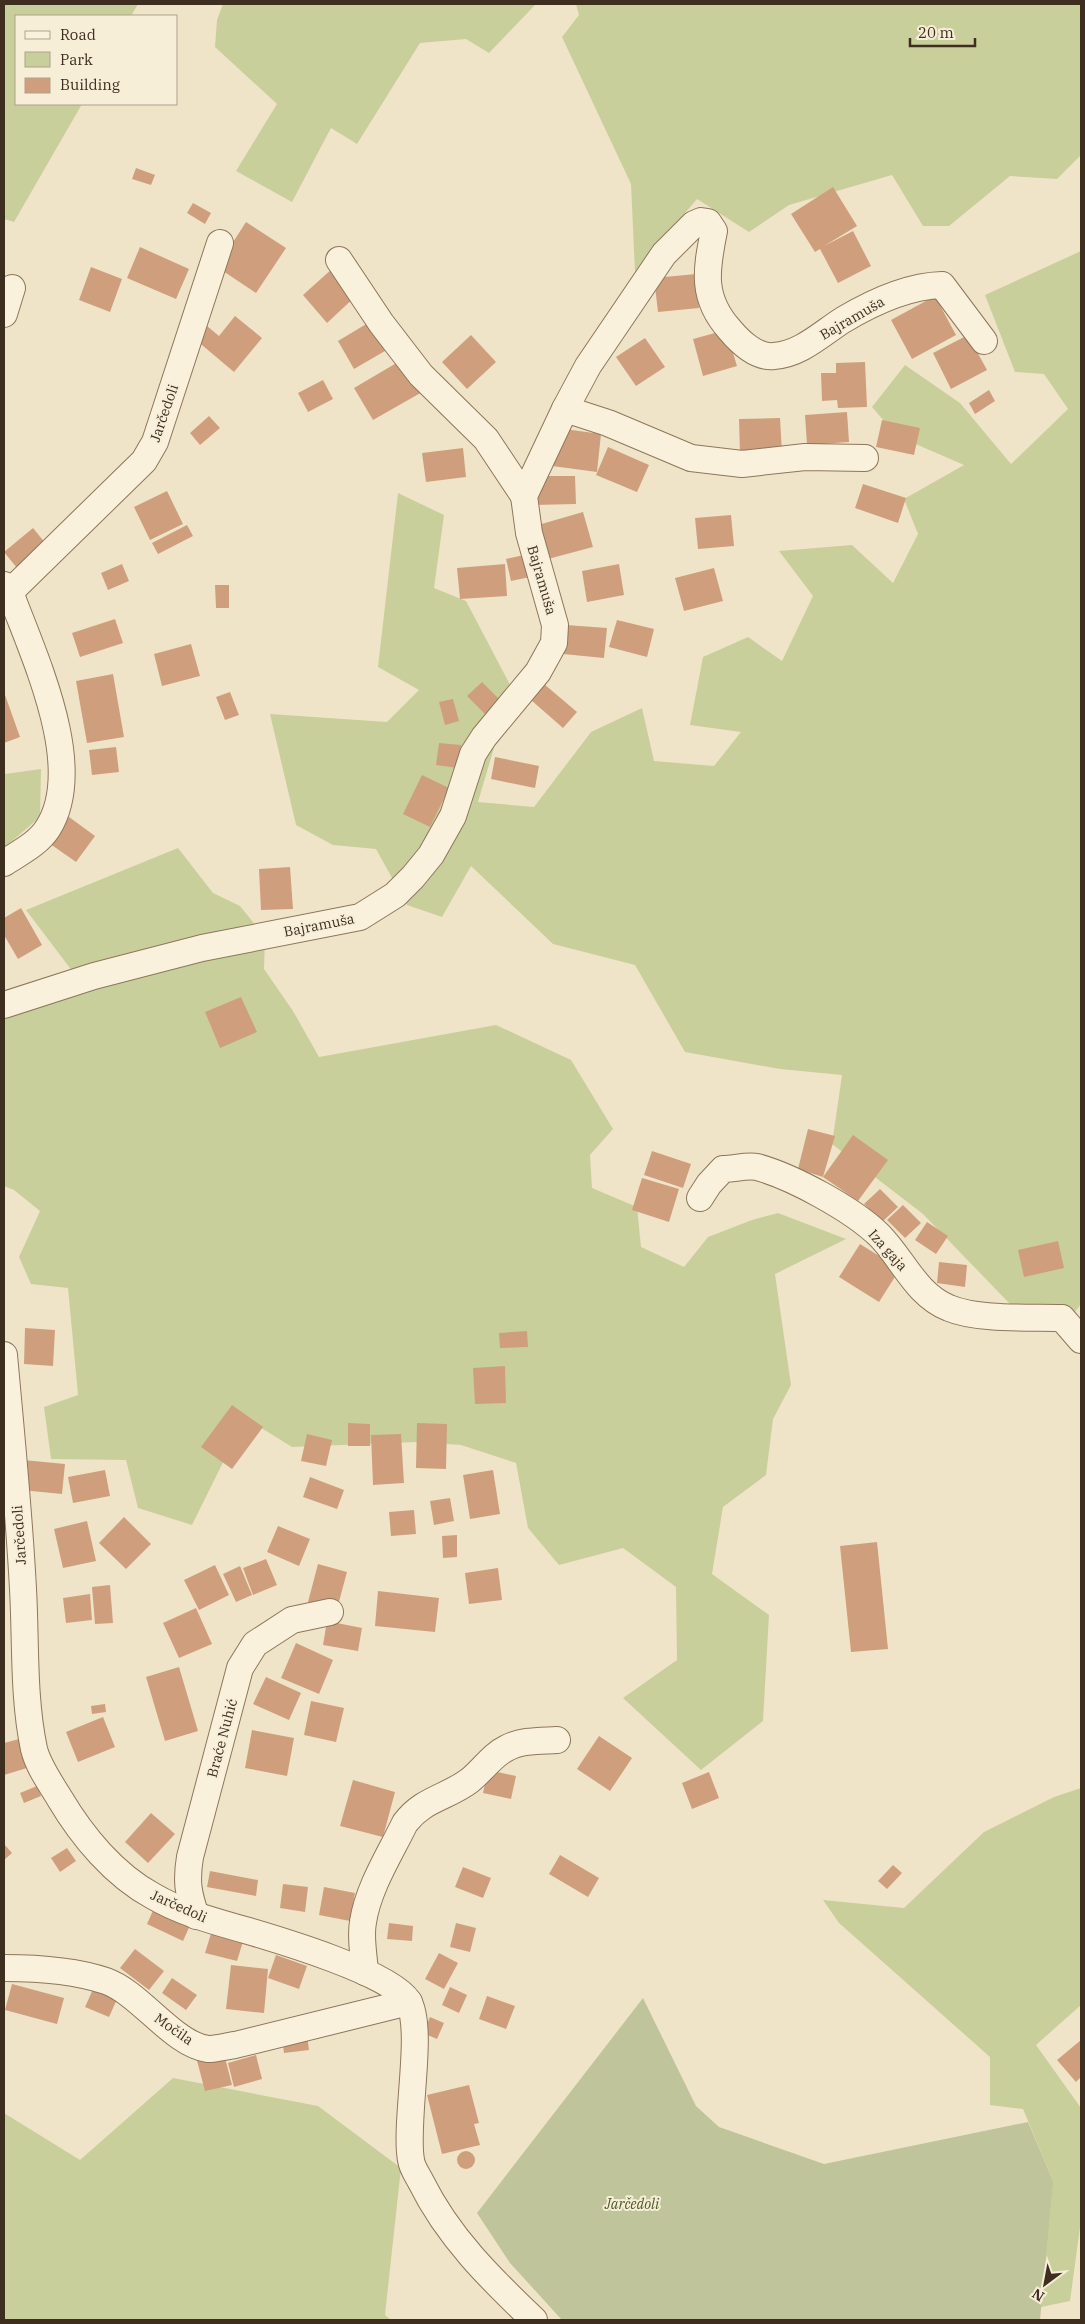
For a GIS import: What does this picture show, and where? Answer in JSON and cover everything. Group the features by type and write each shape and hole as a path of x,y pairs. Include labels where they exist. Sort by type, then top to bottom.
{"street":[{"name":"Bajramuša","path":"524,496 565,409 588,366 664,254 694,224 701,221 708,222 714,231 707,273 708,293 720,319 738,340 751,349 772,357 796,352 844,320 885,298 925,286 942,285 984,341"},
{"name":"Jarčedoli","path":"4,863 34,844 47,830 57,811 63,780 62,752 46,691 7,589 144,461 155,442 220,243"},
{"name":"Bajramuša","path":"4,1005 94,976 202,948 360,917 395,895 413,878 430,855 453,816 473,754 484,737 549,656 554,642 555,625 529,533 524,496 486,439 421,375 381,323 339,260"},
{"path":"4,314 12,288"},
{"path":"565,409 608,423 691,458 742,464 806,458 865,458"},
{"name":"Iza gaja","path":"700,1198 709,1184 723,1169 755,1167 802,1184 849,1213 878,1235 925,1295 949,1308 974,1314 1062,1318 1081,1340"},
{"name":"Jarčedoli","path":"4,1355 21,1551 27,1696 35,1752 73,1821 101,1853 125,1876 151,1896 196,1916 284,1943 365,1972 400,1991 409,2002"},
{"name":"Braće Nuhić","path":"196,1916 189,1898 186,1880 190,1857 240,1668 255,1644 292,1620 330,1612"},
{"path":"365,1972 362,1935 363,1922 372,1892 405,1824 412,1814 429,1801 465,1783 507,1748 532,1741 557,1740"},
{"name":"Močila","path":"4,1968 48,1968 108,1982 136,2000 190,2043 208,2049 235,2045 409,2002"},
{"path":"409,2002 415,2026 410,2115 411,2162 434,2208 459,2243 495,2284 534,2320"}],"green space":[{"path":"4,4 138,4 132,15 15,15 15,105 81,105 14,222 4,219"},
{"path":"223,4 536,4 489,53 466,39 420,43 357,144 331,128 292,202 236,171 277,104 215,47 217,20"},
{"path":"576,4 1081,4 1081,155 1057,179 1010,176 949,226 923,226 892,175 789,205 749,232 697,199 635,272 631,184 562,37 579,15"},
{"path":"1081,251 1081,1304 1075,1312 1010,1304 923,1214 832,1144 842,1075 780,1069 685,1052 635,965 553,944 471,866 442,917 407,905 376,849 333,845 296,825 270,714 387,722 419,690 378,667 398,493 444,515 434,588 466,601 517,698 496,741 478,802 534,807 591,732 642,708 654,761 714,766 741,732 690,725 703,657 748,637 782,661 813,596 779,551 852,545 893,583 918,534 904,499 964,465 897,436 872,407 905,365 960,403 1011,464 1068,409 1044,374 1015,372 985,295"},
{"path":"41,769 40,817 4,848 4,772 5,774"},
{"path":"178,848 213,893 240,906 265,937 264,969 293,1011 319,1057 496,1025 571,1060 613,1129 590,1155 592,1188 637,1207 641,1247 684,1267 708,1237 752,1220 778,1213 846,1239 775,1274 791,1385 773,1419 766,1475 723,1507 712,1574 769,1615 763,1721 701,1770 623,1698 677,1660 676,1587 623,1548 559,1565 528,1528 516,1463 461,1445 417,1442 292,1447 245,1418 192,1525 138,1508 126,1460 51,1459 44,1407 78,1395 68,1288 31,1284 19,1257 40,1211 14,1190 4,1186 4,999 82,984 26,910"},
{"path":"1081,1788 1081,2005 1036,2045 1081,2108 1081,2220 1070,2301 1003,2315 1053,2181 1023,2109 990,2105 990,2057 839,1923 823,1900 904,1908 984,1832 1054,1797"},
{"name":"Jarčedoli","path":"643,1998 696,2106 719,2127 824,2164 1028,2122 1053,2181 1040,2320 562,2320 510,2263 477,2213"},
{"path":"173,2078 318,2106 401,2168 385,2315 391,2320 4,2320 4,2113 80,2160"}],"building":[{"path":"136,168 155,175 151,185 132,179"},
{"path":"833,187 857,226 824,246 853,231 871,266 838,283 820,249 815,252 791,214"},
{"path":"193,203 211,213 205,224 187,213"},
{"path":"246,222 286,248 256,293 217,267"},
{"path":"140,247 189,269 176,299 127,278"},
{"path":"91,267 122,279 110,312 79,300"},
{"path":"333,268 357,295 327,323 303,295"},
{"path":"696,274 699,308 658,312 654,278"},
{"path":"935,296 956,335 912,359 891,320"},
{"path":"235,316 262,338 234,372 196,340 207,326 219,336"},
{"path":"368,323 385,351 354,369 338,341"},
{"path":"726,330 737,366 703,376 693,339"},
{"path":"471,335 496,362 467,389 442,362"},
{"path":"968,335 987,370 951,389 933,353"},
{"path":"645,338 665,367 636,386 616,357"},
{"path":"405,358 424,391 373,420 354,388"},
{"path":"865,362 867,407 838,408 837,400 822,401 821,373 836,373 836,363"},
{"path":"323,380 333,399 308,412 298,393"},
{"path":"989,390 995,401 975,414 969,403"},
{"path":"847,412 849,442 807,445 805,415"},
{"path":"209,416 220,428 200,445 190,433"},
{"path":"780,418 782,453 740,454 739,419"},
{"path":"882,420 920,428 914,455 876,447"},
{"path":"557,428 601,434 597,472 552,466"},
{"path":"608,447 649,465 637,492 596,475"},
{"path":"463,448 466,477 426,482 422,453"},
{"path":"534,476 575,476 576,504 534,505"},
{"path":"863,484 906,498 898,523 855,508"},
{"path":"167,491 183,524 150,540 134,507"},
{"path":"583,512 593,547 548,559 538,525"},
{"path":"731,515 734,546 698,549 695,518"},
{"path":"187,525 193,536 158,554 152,543"},
{"path":"33,528 46,544 17,568 4,552"},
{"path":"524,555 530,577 511,581 506,559"},
{"path":"122,564 129,581 108,590 101,573"},
{"path":"505,564 507,596 460,599 457,568"},
{"path":"619,564 624,595 587,602 582,571"},
{"path":"714,568 723,601 684,611 675,578"},
{"path":"215,585 229,585 229,608 216,608"},
{"path":"115,619 123,643 80,657 72,633"},
{"path":"617,620 654,629 647,657 609,647"},
{"path":"566,625 607,628 604,658 563,654"},
{"path":"191,644 200,676 162,686 154,654"},
{"path":"113,674 124,737 87,743 76,681"},
{"path":"482,682 502,702 487,716 467,696"},
{"path":"544,684 577,712 563,728 531,700"},
{"path":"4,692 20,737 4,743"},
{"path":"230,692 239,715 225,720 216,697"},
{"path":"453,699 459,721 445,725 439,702"},
{"path":"439,743 461,745 458,768 436,765"},
{"path":"116,747 119,772 92,775 89,750"},
{"path":"495,757 539,766 535,788 491,779"},
{"path":"422,775 449,788 430,827 403,814"},
{"path":"65,814 95,836 76,862 46,841"},
{"path":"290,867 293,909 261,910 259,869"},
{"path":"21,908 42,945 18,959 4,935 4,918"},
{"path":"241,997 257,1032 220,1048 205,1012"},
{"path":"808,1129 835,1136 823,1177 798,1169"},
{"path":"853,1135 888,1160 858,1201 823,1177"},
{"path":"652,1151 691,1164 683,1188 644,1175"},
{"path":"642,1178 679,1189 669,1222 632,1210"},
{"path":"880,1189 898,1207 882,1222 864,1204"},
{"path":"903,1205 921,1223 905,1238 887,1220"},
{"path":"927,1222 948,1236 936,1254 915,1240"},
{"path":"1058,1241 1064,1268 1024,1277 1018,1250"},
{"path":"860,1244 900,1269 879,1302 839,1277"},
{"path":"939,1262 967,1265 965,1287 937,1283"},
{"path":"25,1328 55,1330 53,1366 24,1364"},
{"path":"527,1331 528,1347 500,1348 499,1333"},
{"path":"505,1366 506,1403 475,1404 473,1368"},
{"path":"232,1405 263,1427 232,1469 201,1447"},
{"path":"348,1423 370,1424 370,1446 348,1446"},
{"path":"417,1423 447,1424 446,1469 416,1468"},
{"path":"307,1434 332,1440 326,1466 301,1461"},
{"path":"401,1434 404,1483 373,1485 371,1435"},
{"path":"23,1460 65,1464 62,1494 21,1490"},
{"path":"105,1470 110,1496 73,1503 68,1477"},
{"path":"493,1470 500,1514 470,1519 463,1475"},
{"path":"310,1477 344,1490 337,1509 303,1497"},
{"path":"450,1498 454,1521 434,1525 430,1501"},
{"path":"414,1510 416,1534 391,1536 389,1512"},
{"path":"124,1517 151,1544 126,1569 99,1543"},
{"path":"87,1521 96,1561 63,1568 54,1529"},
{"path":"278,1526 310,1539 299,1566 267,1552"},
{"path":"457,1535 457,1557 443,1558 442,1536"},
{"path":"877,1542 888,1649 851,1652 840,1546"},
{"path":"266,1559 277,1585 253,1595 243,1568"},
{"path":"318,1564 347,1572 337,1609 308,1602"},
{"path":"215,1565 229,1595 199,1610 184,1580"},
{"path":"240,1566 252,1595 236,1602 223,1574"},
{"path":"498,1568 502,1600 469,1604 465,1573"},
{"path":"110,1585 113,1623 95,1624 92,1587"},
{"path":"378,1591 439,1598 435,1632 375,1626"},
{"path":"90,1594 92,1620 66,1623 63,1598"},
{"path":"196,1608 212,1644 179,1658 163,1623"},
{"path":"327,1621 362,1628 358,1651 323,1645"},
{"path":"296,1643 333,1660 319,1694 281,1678"},
{"path":"179,1667 198,1731 165,1741 146,1677"},
{"path":"266,1677 301,1693 289,1720 253,1704"},
{"path":"311,1701 344,1708 336,1742 304,1735"},
{"path":"105,1704 106,1712 92,1714 91,1706"},
{"path":"103,1717 115,1747 78,1762 66,1732"},
{"path":"252,1730 294,1738 287,1776 245,1768"},
{"path":"599,1736 632,1758 610,1791 577,1769"},
{"path":"19,1739 27,1768 4,1775 4,1743"},
{"path":"488,1770 516,1776 511,1799 483,1793"},
{"path":"709,1772 719,1798 692,1809 682,1783"},
{"path":"353,1780 395,1792 383,1837 340,1826"},
{"path":"37,1786 41,1796 24,1803 20,1793"},
{"path":"151,1813 175,1834 148,1863 125,1842"},
{"path":"4,1844 12,1853 4,1860"},
{"path":"67,1848 76,1861 60,1872 51,1858"},
{"path":"560,1855 599,1878 588,1897 549,1874"},
{"path":"893,1865 902,1873 887,1889 878,1881"},
{"path":"463,1867 491,1878 483,1898 455,1887"},
{"path":"210,1871 258,1880 256,1896 207,1887"},
{"path":"283,1884 308,1887 305,1912 280,1908"},
{"path":"324,1887 355,1893 350,1921 319,1915"},
{"path":"156,1904 192,1921 183,1941 147,1924"},
{"path":"389,1923 413,1926 412,1941 387,1939"},
{"path":"456,1923 476,1928 470,1952 450,1947"},
{"path":"213,1927 245,1935 237,1961 205,1953"},
{"path":"135,1949 164,1971 149,1990 120,1968"},
{"path":"439,1953 458,1963 444,1989 425,1979"},
{"path":"276,1955 307,1966 299,1989 268,1978"},
{"path":"231,1965 268,1969 264,2013 226,2009"},
{"path":"172,1978 197,1995 186,2010 162,1993"},
{"path":"12,1984 64,1998 57,2024 5,2010"},
{"path":"94,1987 118,1997 109,2017 85,2007"},
{"path":"450,1987 467,1995 459,2013 442,2005"},
{"path":"487,1996 515,2006 506,2029 479,2019"},
{"path":"430,2017 444,2023 437,2039 423,2033"},
{"path":"307,2034 309,2050 284,2053 282,2036"},
{"path":"1081,2040 1081,2077 1076,2082 1057,2060"},
{"path":"223,2050 232,2085 205,2091 196,2057"},
{"path":"256,2055 262,2079 234,2087 228,2063"},
{"path":"469,2085 479,2123 474,2124 480,2145 442,2154 427,2095"},
{"path":"466,2151 472,2154 475,2160 472,2166 466,2169 460,2166 457,2160 460,2154"}]}
